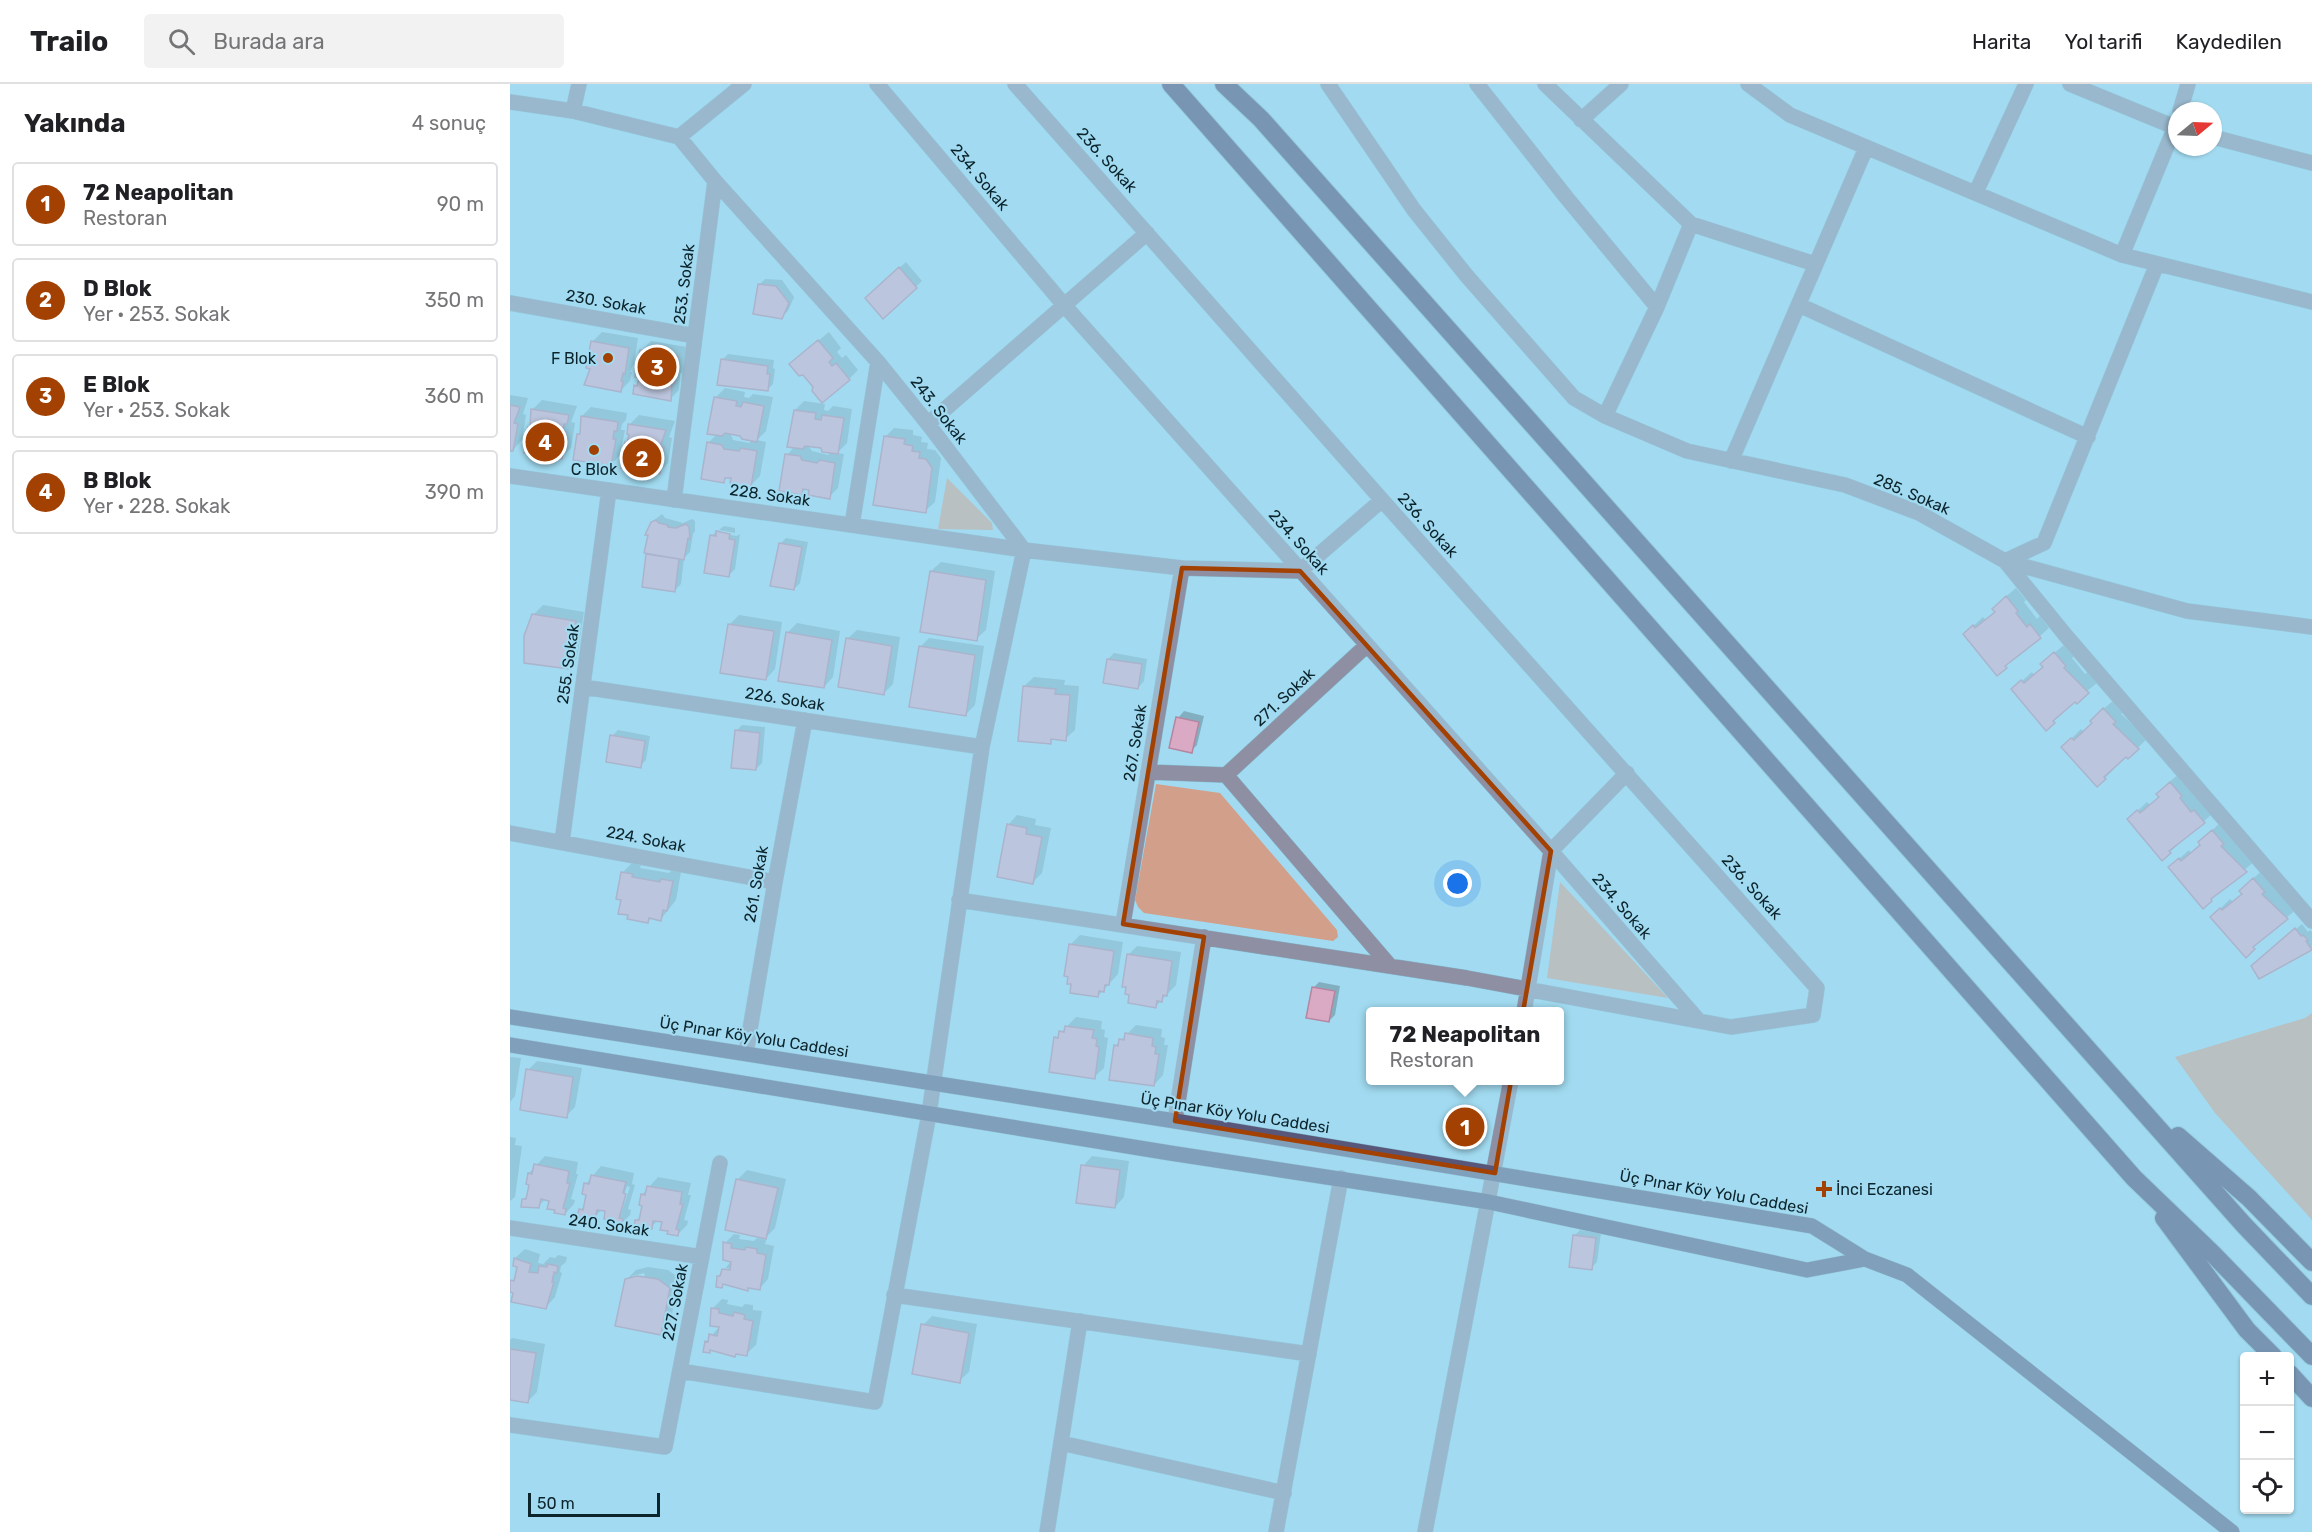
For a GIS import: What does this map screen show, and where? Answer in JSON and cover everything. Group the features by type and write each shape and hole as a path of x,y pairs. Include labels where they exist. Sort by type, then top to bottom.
{"highway":[{"path":"1171,84 2134,1178 2247,1330 2269,1352"},
{"path":"1224,84 1261,119"},
{"path":"1233,84 1261,119 2244,1225 2312,1296"},
{"path":"2124,1090 2249,1198 2312,1262"},
{"path":"2134,1178 2213,1254 2312,1356"},
{"path":"2294,1379 2312,1398"}],"main road":[{"name":"Üç Pınar Köy Yolu Caddesi","path":"510,1017 1175,1121 1812,1226 1865,1259 1907,1275 2232,1532"},
{"path":"510,1045 1489,1202 1807,1270 1865,1259"}],"street":[{"path":"573,111 579,84"},
{"path":"510,102 573,111 679,138 744,84"},
{"name":"234. Sokak","path":"877,84 1064,305 1551,851 1699,1021"},
{"name":"236. Sokak","path":"1015,84 1817,988 1813,1015 1731,1026 1699,1021"},
{"name":"285. Sokak","path":"1328,84 1414,210 1466,275 1574,398 1605,416 1687,451 1845,485 1919,513 2006,561 2187,611 2312,627"},
{"path":"1477,84 1657,308"},
{"path":"1545,84 1691,224 1815,264"},
{"path":"1581,120 1621,84"},
{"path":"1748,84 1790,115 2122,255 2312,302"},
{"path":"1976,192 2026,84"},
{"path":"2070,84 2168,123"},
{"path":"2183,102 2188,84"},
{"name":"243. Sokak","path":"679,138 878,363 928,424 1024,550"},
{"path":"2222,139 2312,163"},
{"path":"2122,255 2168,145"},
{"path":"1731,461 1866,148"},
{"name":"253. Sokak","path":"674,500 715,181"},
{"path":"1605,416 1657,308 1691,224"},
{"path":"928,424 1147,233"},
{"path":"2157,264 2044,543 2006,561 2067,637 2312,921"},
{"name":"230. Sokak","path":"510,303 695,336"},
{"path":"1799,305 2088,437"},
{"path":"852,525 878,363"},
{"name":"228. Sokak","path":"510,476 1024,550"},
{"name":"255. Sokak","path":"562,842 609,490"},
{"path":"680,1371 875,1402 929,1114 958,900 982,747 1024,550 1182,568 1300,570 1382,500"},
{"name":"267. Sokak","path":"1123,924 1182,568"},
{"name":"271. Sokak","path":"1226,775 1366,646"},
{"name":"226. Sokak","path":"583,687 982,747"},
{"name":"261. Sokak","path":"746,1053 774,882 805,720"},
{"path":"1148,772 1226,775 1390,966"},
{"path":"1525,1007 1551,851 1627,773"},
{"name":"224. Sokak","path":"510,833 774,882"},
{"path":"958,900 1390,966 1699,1021"},
{"path":"1175,1121 1204,937"},
{"path":"1425,1532 1510,1085"},
{"name":"227. Sokak","path":"510,1425 665,1447 720,1163"},
{"path":"1276,1532 1341,1178"},
{"name":"240. Sokak","path":"510,1228 702,1257"},
{"path":"894,1295 1309,1354"},
{"path":"1047,1532 1080,1321"},
{"path":"1061,1443 1284,1493"}],"highlighted area":[{"path":"1182,568 1300,571 1551,851 1495,1173 1175,1121 1204,937 1123,924"}],"shaded area":[{"path":"947,478 992,523 993,530 938,529"},
{"path":"1156,784 1220,793 1337,930 1338,937 1333,941 1144,913 1135,900"},
{"path":"1560,882 1668,998 1547,978"},
{"path":"2312,1013 2312,1220 2215,1113 2175,1057 2305,1018"}],"building":[{"path":"899,267 917,288 883,319 865,298"},
{"path":"758,284 776,286 789,303 782,319 753,314"},
{"path":"818,340 833,358 829,362 832,366 836,363 850,380 822,403 803,375 799,376 789,364"},
{"name":"F Blok","path":"591,341 629,348 625,374 623,373 621,381 623,381 621,392 584,385 590,369 586,368"},
{"path":"640,350 678,356 674,383 672,382 671,401 633,394 634,385 637,386 639,378 635,377"},
{"path":"721,359 768,366 767,374 770,374 768,391 717,385"},
{"path":"714,397 737,401 736,406 741,407 743,402 764,406 757,442 725,433 722,436 707,434"},
{"path":"510,405 520,407 514,423 518,424 513,451 510,451"},
{"path":"531,409 569,415 567,424 564,424 563,431 566,432 562,459 524,453 528,427 530,427"},
{"path":"794,410 816,413 815,419 821,420 822,415 844,418 838,454 822,452 821,448 787,447"},
{"name":"C Blok","path":"581,416 618,422 617,431 614,431 613,439 616,439 611,466 573,460 577,434 580,434"},
{"path":"628,424 666,430 660,447 664,447 660,474 621,468 625,442 629,435 627,434"},
{"path":"884,436 905,439 904,444 913,446 912,451 920,452 919,458 926,459 932,468 926,513 873,505"},
{"path":"707,442 722,445 724,449 739,451 741,448 757,451 751,487 730,483 731,478 725,478 724,483 701,479"},
{"path":"785,454 800,456 802,460 817,463 820,460 835,463 830,499 808,495 809,490 803,489 802,495 779,491"},
{"path":"656,520 668,527 676,528 686,524 689,527 690,539 688,538 684,560 644,553 648,535 645,535 651,522"},
{"path":"716,531 730,534 729,539 735,540 729,577 704,573 710,535 716,536"},
{"path":"779,543 802,547 794,590 770,586"},
{"path":"646,554 679,559 675,592 642,587"},
{"path":"930,571 986,580 977,641 920,632"},
{"path":"2006,596 2027,627 2030,624 2041,638 2005,666 2007,668 1997,676 1963,634 1973,625 1975,628 1995,612 1992,609"},
{"path":"532,614 576,621 569,669 524,663 524,636"},
{"path":"728,624 774,631 766,680 720,673"},
{"path":"786,632 832,640 824,688 778,681"},
{"path":"846,638 892,646 884,695 838,687"},
{"path":"919,646 975,655 966,716 909,707"},
{"path":"2054,652 2066,666 2064,668 2089,693 2053,721 2055,723 2046,731 2011,689 2021,680 2024,683 2043,667 2040,664"},
{"path":"1107,659 1142,664 1138,689 1103,683"},
{"path":"1023,686 1056,689 1055,694 1070,695 1066,741 1051,739 1051,744 1018,741"},
{"path":"2103,708 2116,722 2113,724 2139,749 2128,759 2126,757 2104,777 2106,779 2097,787 2061,747 2071,738 2074,740 2092,723 2090,721"},
{"path":"1176,717 1199,722 1192,753 1169,748"},
{"path":"735,730 760,733 756,770 731,768"},
{"path":"610,735 645,741 641,768 606,762"},
{"path":"2170,782 2182,796 2180,798 2191,812 2194,810 2205,823 2169,851 2171,853 2162,861 2127,819 2137,810 2140,813 2159,797 2156,794"},
{"path":"1007,824 1027,828 1026,834 1042,837 1033,884 997,877"},
{"path":"2212,830 2224,844 2221,846 2247,872 2211,899 2212,901 2203,909 2168,867 2179,858 2181,861 2200,845 2198,842"},
{"path":"621,872 633,874 632,877 660,882 661,879 673,881 667,911 663,910 661,921 649,918 648,923 627,919 628,915 618,914 621,900 616,899"},
{"path":"2253,878 2265,892 2262,894 2288,919 2253,947 2255,949 2246,958 2210,917 2242,894 2239,891"},
{"path":"2295,928 2301,936 2303,935 2308,940 2306,941 2312,950 2259,979 2251,966"},
{"path":"1069,944 1114,951 1109,985 1105,985 1104,992 1099,991 1098,997 1070,993 1071,984 1067,984 1068,977 1064,976"},
{"path":"1127,954 1172,961 1167,996 1163,995 1162,1002 1157,1001 1156,1008 1128,1003 1129,995 1125,994 1126,987 1122,987"},
{"path":"1312,987 1335,991 1329,1022 1306,1018"},
{"path":"1065,1026 1094,1030 1092,1038 1097,1039 1096,1046 1099,1047 1095,1079 1049,1072 1054,1037 1058,1038 1059,1031 1064,1032"},
{"path":"1125,1033 1153,1038 1152,1046 1156,1047 1155,1054 1159,1054 1154,1086 1109,1080 1114,1045 1118,1046 1119,1039 1124,1040"},
{"path":"526,1069 573,1077 567,1118 520,1110"},
{"path":"534,1164 569,1171 567,1183 570,1183 563,1208 566,1209 565,1215 547,1209 549,1201 541,1199 539,1208 521,1207 522,1199 526,1199 529,1185 526,1184 528,1173 532,1174"},
{"path":"1081,1165 1120,1170 1115,1208 1076,1203"},
{"path":"591,1175 626,1182 623,1193 626,1194 619,1218 623,1219 621,1226 610,1224 611,1221 604,1219 605,1211 597,1210 595,1218 577,1217 579,1209 583,1210 586,1195 582,1194 584,1183 589,1184"},
{"path":"736,1179 778,1188 766,1239 725,1230"},
{"path":"647,1186 682,1192 680,1204 683,1204 676,1229 679,1230 678,1236 660,1230 662,1222 653,1221 652,1229 634,1228 635,1220 639,1220 642,1206 639,1205 641,1194 645,1195"},
{"path":"1573,1235 1596,1238 1592,1270 1569,1267"},
{"path":"723,1242 732,1244 731,1248 757,1249 757,1253 766,1255 760,1290 748,1288 748,1291 723,1284 722,1288 716,1287 717,1276 720,1276 722,1269 730,1270 731,1262 723,1260"},
{"path":"514,1258 531,1264 529,1272 538,1273 539,1266 547,1267 547,1264 558,1266 557,1273 554,1272 552,1282 554,1282 546,1309 511,1302 513,1293 510,1292 510,1280 514,1281 517,1267 513,1266"},
{"path":"637,1276 658,1279 670,1288 661,1335 615,1326 625,1279"},
{"path":"711,1308 719,1309 719,1313 733,1316 734,1312 745,1315 744,1319 753,1321 747,1356 736,1354 735,1357 710,1350 710,1353 703,1352 709,1334 717,1336 719,1327 710,1326"},
{"path":"921,1324 969,1333 960,1383 912,1374"},
{"path":"510,1349 536,1353 528,1403 510,1400"}],"place":[{"name":"F Blok","path":"608,358"},
{"name":"E Blok","path":"657,367"},
{"name":"B Blok","path":"545,442"},
{"name":"C Blok","path":"594,450"},
{"name":"D Blok","path":"642,458"},
{"name":"72 Neapolitan","path":"1465,1127"},
{"name":"İnci Eczanesi","path":"1824,1189"}]}
